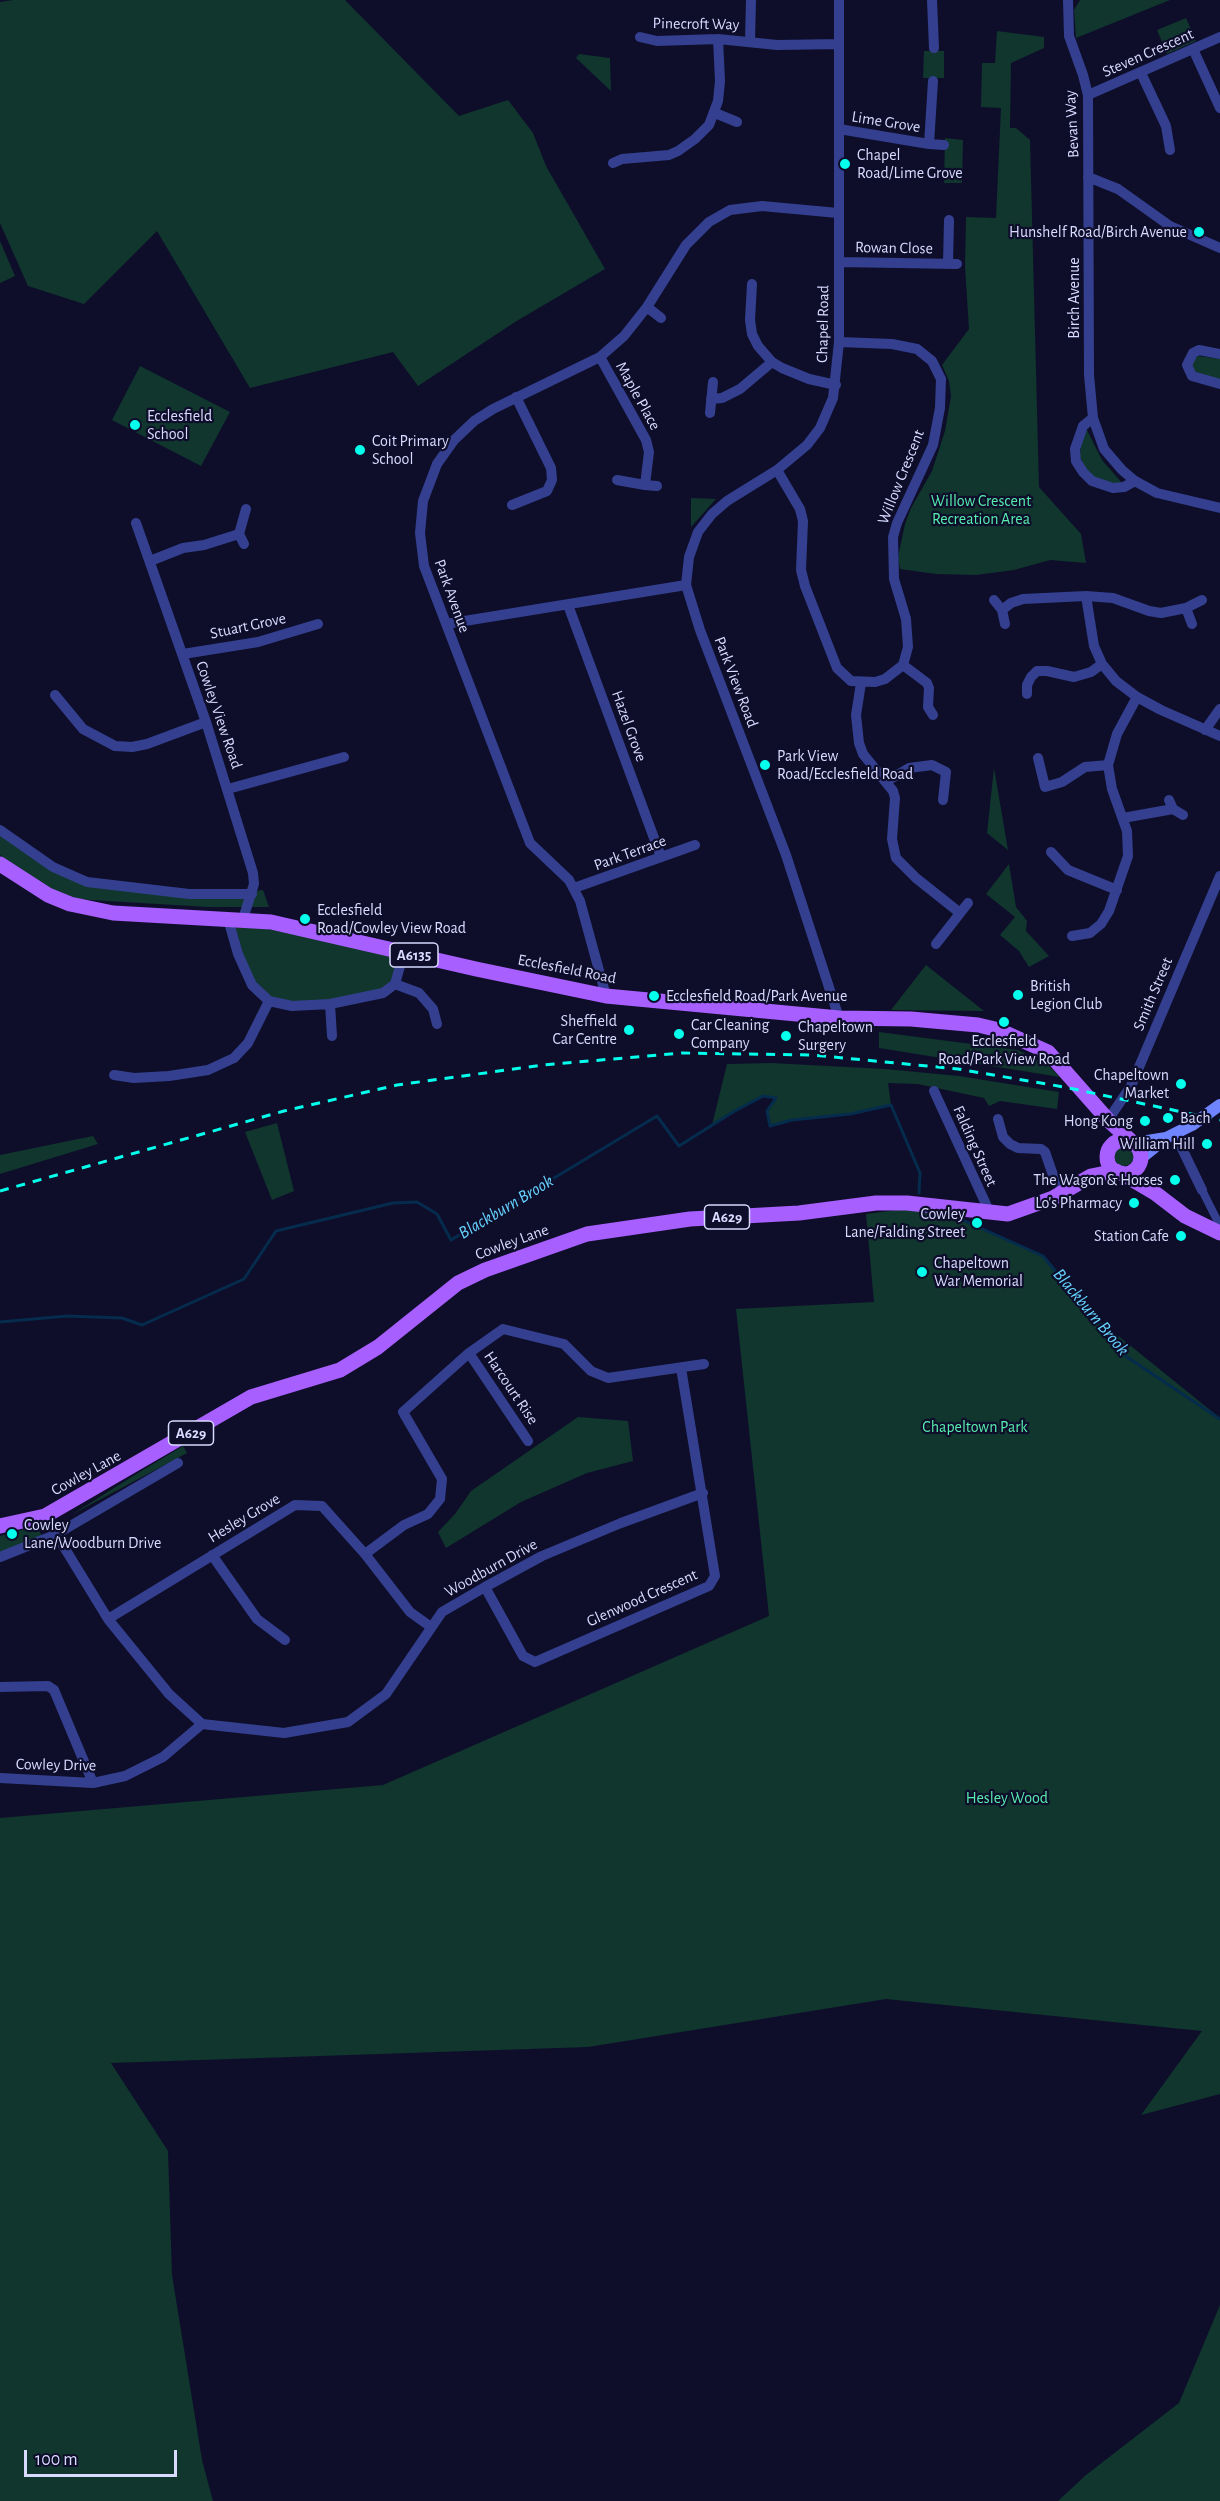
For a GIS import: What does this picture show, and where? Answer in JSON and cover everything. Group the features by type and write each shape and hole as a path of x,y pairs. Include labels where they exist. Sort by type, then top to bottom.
{"main road":[{"name":"Ecclesfield Road","path":"0,864 41,891 70,904 113,913 271,922 606,996 839,1018 911,1019 978,1025 1001,1030 1048,1052 1108,1120 1132,1142"},
{"path":"1108,1120 1108,1163 1118,1172 1132,1172 1140,1161 1170,1136 1220,1105"},
{"path":"1109,1149 1119,1140 1132,1142 1170,1136"},
{"name":"A6135","path":"1132,1142 1140,1150 1140,1161 1145,1178 1155,1193"},
{"name":"Cowley Lane","path":"1091,1176 1109,1149"},
{"name":"Cowley Lane","path":"0,1526 45,1516 251,1397 340,1370 378,1347 458,1283 485,1270 587,1234 690,1219 799,1213 876,1203 907,1203 990,1214 1008,1214 1039,1204 1091,1176 1118,1172"},
{"name":"A6135","path":"1118,1172 1155,1193 1185,1216 1220,1233"}],"street":[{"path":"750,41 751,0"},
{"name":"Chapel Road","path":"686,585 689,557 698,532 705,523 727,501 777,470 807,444 820,428 831,405 836,385 839,342 839,0"},
{"path":"932,0 934,48"},
{"name":"Bevan Way","path":"1068,0 1069,36 1088,95 1089,177"},
{"name":"Pinecroft Way","path":"640,37 657,41 718,39 777,45 839,44"},
{"name":"Steven Crescent","path":"1088,95 1220,37"},
{"path":"613,163 621,159 661,156 678,151 709,125 715,113 720,81 718,39"},
{"path":"1193,49 1220,108"},
{"path":"1141,73 1166,126 1170,150"},
{"name":"Lime Grove","path":"929,144 933,81"},
{"path":"715,113 736,122"},
{"name":"Lime Grove","path":"839,129 944,145"},
{"path":"1089,177 1118,189 1170,226 1220,248"},
{"name":"Birch Avenue","path":"1089,177 1089,375 1093,418 1104,448 1113,461 1136,481 1157,494 1220,508"},
{"name":"Park Avenue","path":"606,996 580,901 569,880 530,843 424,566 420,533 423,501 437,464 454,440 474,421 516,397 600,357 624,336 647,308 686,245 709,222 730,210 762,206 838,213"},
{"name":"Rowan Close","path":"839,262 953,264 949,220"},
{"path":"752,284 752,334 758,346 772,362 802,376 836,385"},
{"path":"647,308 661,318"},
{"name":"Willow Crescent","path":"839,342 892,344 917,349 932,361 941,379 941,399 933,445 901,513 893,537 894,579 909,636 903,665"},
{"path":"1220,354 1198,350 1192,353 1187,365 1192,376 1220,384"},
{"name":"Maple Place","path":"600,357 646,440 649,452 645,485"},
{"path":"711,399 729,395 740,389 772,362"},
{"path":"710,413 713,382"},
{"path":"512,505 547,491 552,480 551,468 516,397"},
{"path":"1093,418 1083,426 1075,449 1076,461 1083,472 1092,481 1113,488 1124,487 1136,481"},
{"path":"777,470 794,497 802,516 801,570 812,607 837,668 843,676 861,683 885,679 903,665 927,682 928,707 933,715"},
{"path":"617,480 657,486"},
{"path":"150,561 183,548 241,539 246,509"},
{"name":"Cowley View Road","path":"136,523 183,654 253,873 252,894 235,919"},
{"path":"446,624 686,585"},
{"name":"Park View Road","path":"686,585 700,630 786,855 839,1018"},
{"path":"1086,596 1090,632 1102,664 1116,681 1137,697 1220,736"},
{"path":"1002,610 1011,603 1023,599 1086,596 1113,598 1161,613 1186,608 1202,600"},
{"path":"994,600 1002,610 1005,624"},
{"name":"Hazel Grove","path":"568,605 661,857"},
{"path":"1186,608 1192,624"},
{"name":"Stuart Grove","path":"183,654 258,642 318,624"},
{"path":"1027,694 1027,685 1037,671 1074,676 1091,672 1102,664"},
{"path":"861,683 856,715 859,743 872,766 887,781 896,798 892,839 896,858 916,878 960,913"},
{"path":"55,695 83,729 115,746 132,747 147,744 206,723"},
{"path":"1072,936 1090,933 1099,927 1117,890 1128,856 1127,831 1112,789 1108,765 1117,734 1137,697"},
{"path":"1205,730 1220,709"},
{"path":"228,789 344,757"},
{"path":"1038,758 1045,788 1062,782 1085,767 1108,765"},
{"path":"887,781 909,768 932,765 946,772 943,801"},
{"path":"1123,818 1175,808"},
{"path":"0,830 53,867 87,882 189,894 252,894"},
{"name":"Park Terrace","path":"574,888 695,845"},
{"path":"1051,852 1068,870 1117,890"},
{"name":"Smith Street","path":"1108,1120 1131,1086 1220,876"},
{"path":"936,945 968,903"},
{"path":"235,919 238,954 252,985 269,1001 292,1006 330,1004 383,993 395,984 404,952"},
{"path":"395,984 419,993 433,1009 437,1024"},
{"path":"114,1075 134,1078 169,1076 208,1070 234,1058 248,1042 269,1001"},
{"path":"330,1004 332,1038"},
{"name":"Falding Street","path":"934,1091 990,1214"},
{"path":"998,1119 1003,1137 1010,1144 1018,1148 1041,1149 1045,1152 1053,1175 1065,1192"},
{"path":"1170,1136 1220,1226"},
{"path":"365,1554 404,1525 428,1514 440,1499 442,1479 403,1412 469,1353 503,1329 564,1344 591,1371 608,1378 704,1364"},
{"name":"Harcourt Rise","path":"469,1353 528,1441"},
{"name":"Glenwood Crescent","path":"485,1587 523,1656 535,1662 709,1586 715,1576 681,1368"},
{"path":"0,1557 55,1535 178,1463"},
{"name":"Woodburn Drive","path":"202,1724 284,1733 348,1722 386,1694 442,1612 542,1556 621,1523 703,1493"},
{"name":"Hesley Grove","path":"108,1619 295,1505 322,1506 365,1554 410,1612 430,1627"},
{"path":"45,1516 108,1619 169,1694 202,1724"},
{"path":"212,1555 257,1619 285,1640"},
{"path":"0,1687 48,1686 54,1690 93,1783"},
{"name":"Cowley Drive","path":"0,1778 93,1783 125,1776 163,1757 202,1724"}],"green space":[{"path":"13,0 345,0 459,116 508,100 533,133 546,166 605,269 515,322 418,386 393,352 250,388 157,231 84,304 28,286 0,223 0,2"},
{"path":"1080,0 1170,0 1076,38 1074,10"},
{"path":"1186,18 1196,41 1167,54 1157,30"},
{"name":"Willow Crescent Recreation Area","path":"997,31 1044,37 1044,48 1011,63 1010,128 1016,128 1030,140 1039,487 1081,534 1086,563 1050,560 1014,570 976,575 936,574 900,569 898,557 905,524 911,508 932,471 945,431 951,396 949,381 942,365 969,329 965,266 966,217 996,218 1001,108 981,107 982,63 995,63"},
{"path":"924,51 944,51 944,78 923,78"},
{"path":"579,54 610,58 611,91 576,58"},
{"path":"945,138 963,140 962,183 944,183"},
{"path":"0,241 15,276 0,283"},
{"path":"1198,356 1220,359 1220,379 1200,375 1193,371 1191,366 1193,360"},
{"path":"140,366 230,412 201,466 112,420"},
{"path":"1086,428 1102,460 1122,483 1108,483 1094,477 1084,467 1080,455"},
{"path":"691,498 716,499 691,527"},
{"path":"994,768 1008,850 987,833"},
{"path":"0,835 55,872 190,898 263,890 269,907 208,907 74,899 50,890 24,874 0,855"},
{"path":"1009,864 1016,907 1027,921 1026,931 1049,956 1029,967 1019,951 1000,935 1015,917 986,894"},
{"path":"234,923 400,953 392,981 381,989 328,1000 292,1002 271,997 255,981 243,954"},
{"path":"926,965 984,1011 891,1010"},
{"path":"879,1032 1018,1050 1048,1065 1060,1077 879,1048"},
{"path":"771,1063 885,1069 959,1076 1059,1092 1057,1109 1000,1101 989,1106 984,1098 918,1084 888,1083 891,1105 850,1114 792,1120 770,1126 767,1111 776,1098 763,1096 712,1125 727,1064"},
{"path":"277,1123 294,1191 272,1200 245,1132"},
{"path":"93,1136 98,1144 0,1174 0,1155"},
{"path":"1120,1146 1128,1146 1134,1152 1134,1160 1128,1166 1120,1166 1114,1160 1114,1152"},
{"name":"Hesley Wood","path":"905,1209 956,1217 1043,1256 1090,1313 1220,1418 1220,2094 1141,2115 1202,2031 886,1999 588,2047 111,2063 168,2151 172,2275 202,2460 213,2501 0,2501 0,1818 383,1785 769,1616 736,1309 874,1302 866,1214"},
{"path":"578,1417 628,1421 633,1461 587,1473 521,1502 446,1548 438,1532 455,1514 471,1491"},
{"path":"183,1446 187,1453 71,1515 143,1470"},
{"path":"36,1526 44,1539 0,1552 0,1536"},
{"path":"1220,2305 1220,2501 1058,2501 1086,2475 1179,2403"}],"waterway":[{"name":"Blackburn Brook","path":"0,1322 67,1316 122,1318 142,1325 244,1279 276,1231 393,1203 417,1202 437,1214 451,1240 657,1116 679,1146 763,1096 776,1098 767,1111 770,1126 792,1120 850,1114 891,1105 920,1173 919,1193"},
{"name":"Blackburn Brook","path":"956,1217 1043,1256 1127,1357 1220,1419"}],"railway":[{"path":"0,1191 284,1111 397,1085 543,1065 682,1053 812,1055 958,1069 1064,1087 1220,1120"}],"place":[{"name":"Chapel Road/Lime Grove","path":"845,164"},
{"name":"Hunshelf Road/Birch Avenue","path":"1199,232"},
{"name":"Ecclesfield School","path":"135,425"},
{"name":"Coit Primary School","path":"360,450"},
{"name":"Park View Road/Ecclesfield Road","path":"765,765"},
{"name":"Ecclesfield Road/Cowley View Road","path":"305,919"},
{"name":"British Legion Club","path":"1018,995"},
{"name":"Ecclesfield Road/Park Avenue","path":"654,996"},
{"name":"Ecclesfield Road/Park View Road","path":"1004,1022"},
{"name":"Sheffield Car Centre","path":"629,1030"},
{"name":"Car Cleaning Company","path":"679,1034"},
{"name":"Chapeltown Surgery","path":"786,1036"},
{"name":"Chapeltown Market","path":"1181,1084"},
{"name":"Bach","path":"1168,1118"},
{"name":"Hong Kong","path":"1145,1121"},
{"name":"William Hill","path":"1207,1144"},
{"name":"The Wagon & Horses","path":"1175,1180"},
{"name":"Lo's Pharmacy","path":"1134,1203"},
{"name":"Cowley Lane/Falding Street","path":"977,1223"},
{"name":"Station Cafe","path":"1181,1236"},
{"name":"Chapeltown War Memorial","path":"922,1272"},
{"name":"Cowley Lane/Woodburn Drive","path":"12,1534"}],"park label":[{"name":"Chapeltown Park","path":"975,1427"}]}
